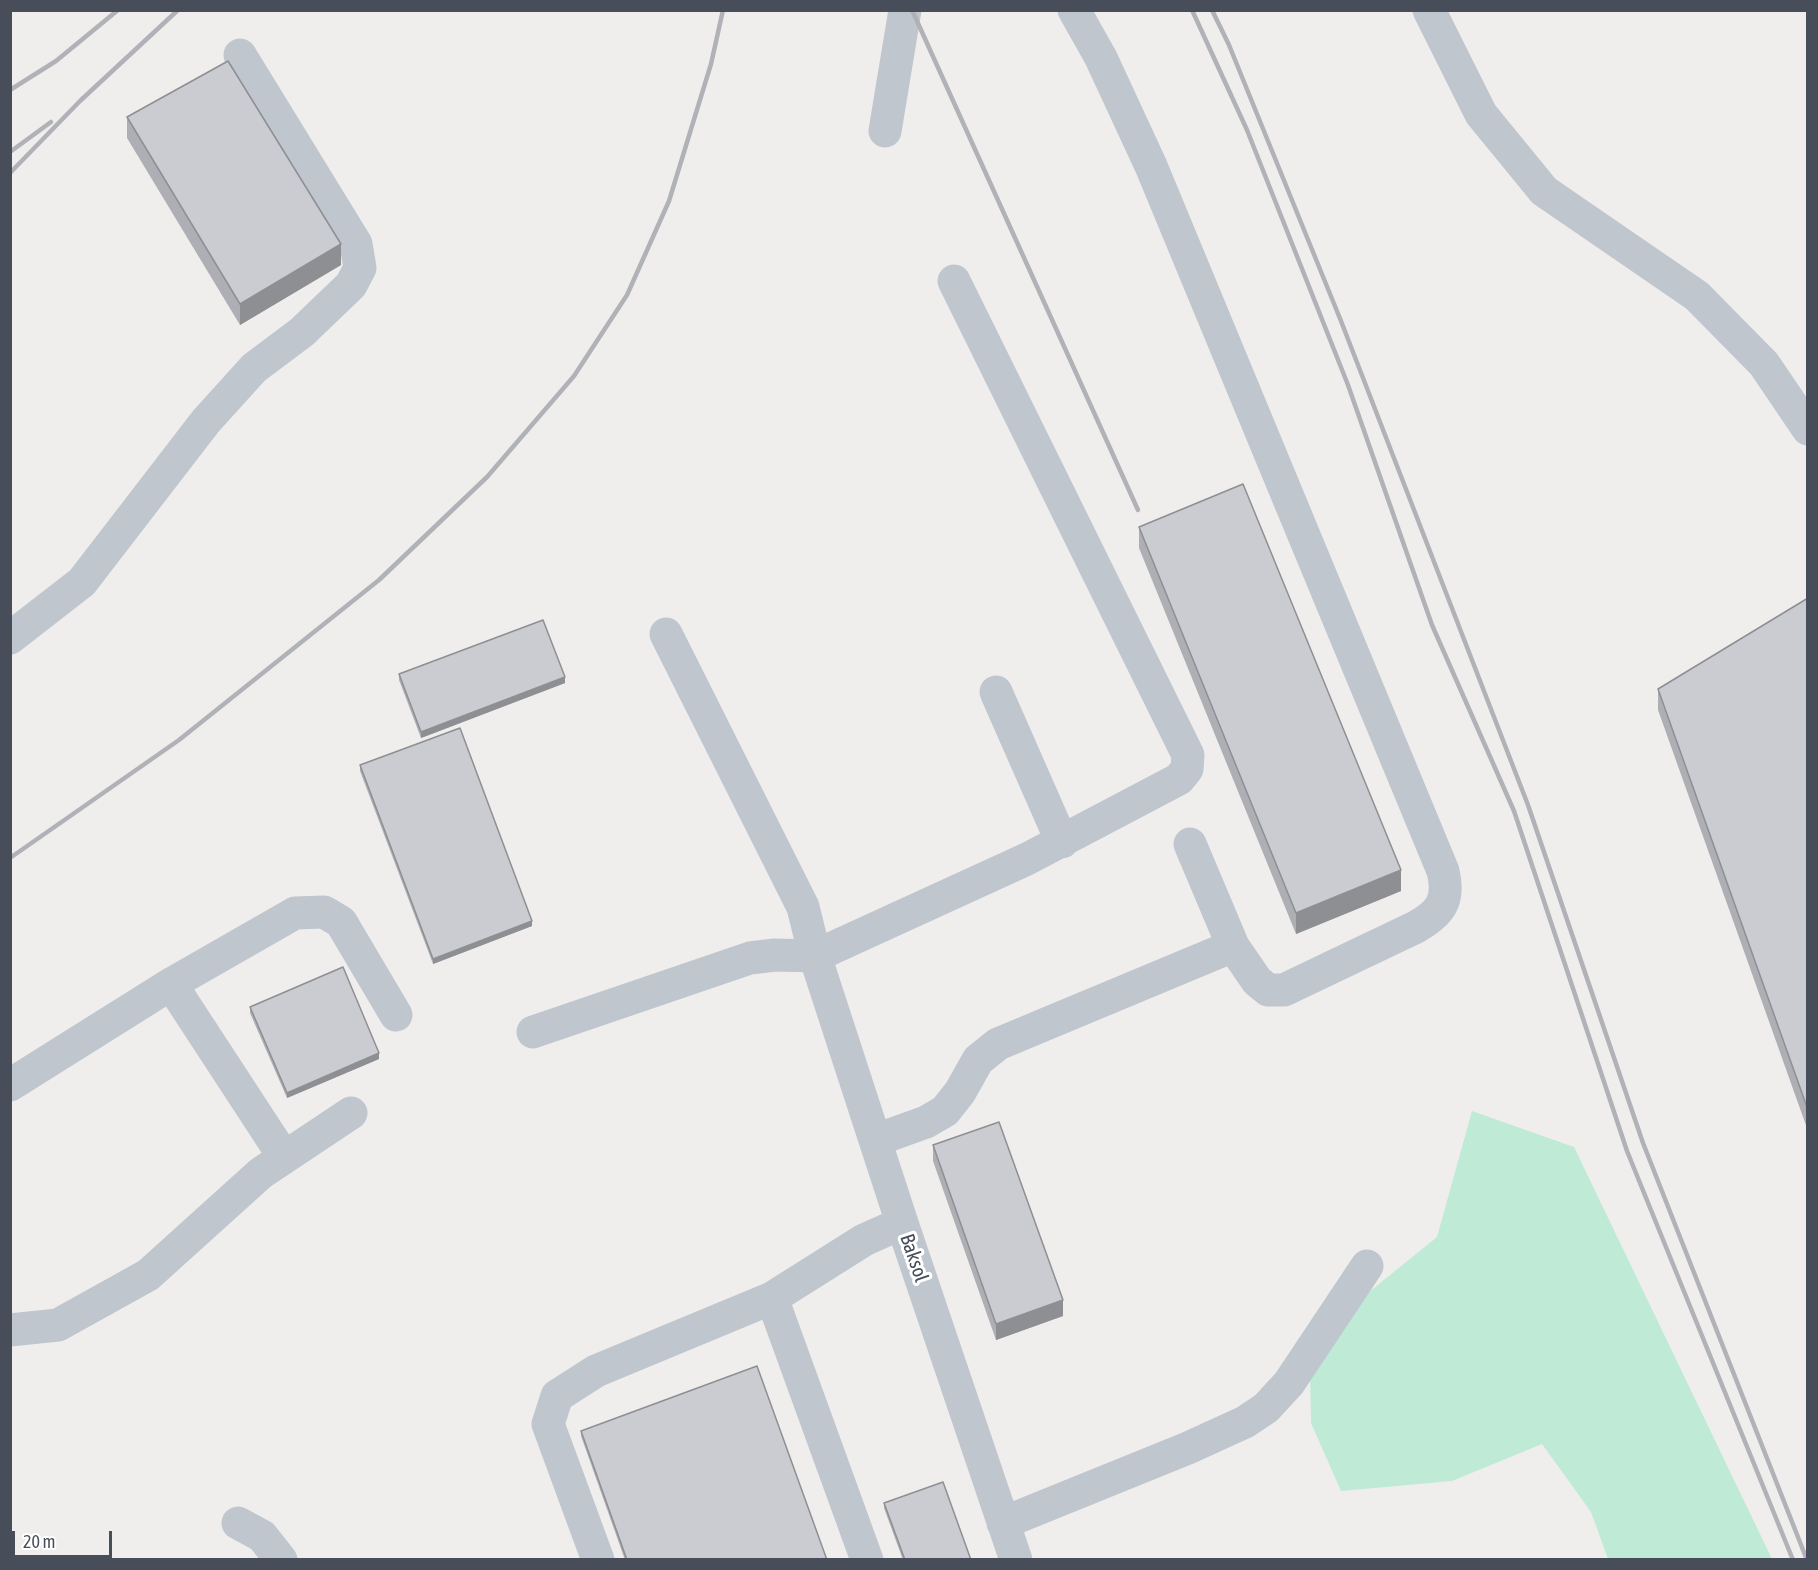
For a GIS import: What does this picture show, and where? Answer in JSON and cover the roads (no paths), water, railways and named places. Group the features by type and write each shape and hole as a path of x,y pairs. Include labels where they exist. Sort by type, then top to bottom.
{"street":[{"path":"885,131 905,10"},
{"path":"1074,10 1101,58 1151,166 1443,871 1446,884 1442,908 1432,918 1284,990 1268,990 1257,981 1233,946 1190,844"},
{"path":"1429,10 1481,114 1544,191 1697,296 1764,364 1808,429"},
{"path":"10,638 82,582 214,412 254,368 302,332 351,285 360,268 356,244 240,55"},
{"path":"533,1032 750,958 775,955 815,956 1062,842 1179,779 1187,769 1188,755 954,281"},
{"name":"Baksol","path":"666,634 803,907 815,956 902,1223 1016,1560"},
{"path":"996,692 1062,842"},
{"path":"10,1085 171,984 295,913 324,912 341,922 396,1015"},
{"path":"876,1140 926,1122 945,1111 960,1092 978,1060 998,1044 1233,946"},
{"path":"171,984 284,1157"},
{"path":"10,1330 58,1325 148,1275 261,1173 351,1113"},
{"path":"598,1560 548,1424 557,1396 596,1371 772,1298 864,1240 902,1223"},
{"path":"1003,1523 1188,1448 1245,1422 1266,1408 1289,1383 1367,1266"},
{"path":"772,1298 867,1560"},
{"path":"238,1523 262,1536 281,1560"}],"railway":[{"path":"10,90 56,61 118,10"},
{"path":"10,173 80,101 178,10"},
{"path":"10,858 179,740 379,580 487,477 574,376 627,295 669,201 711,64 723,10"},
{"path":"912,10 1138,510"},
{"path":"1192,10 1247,130 1348,385 1432,625 1514,811 1627,1151 1793,1560"},
{"path":"1212,10 1229,45 1341,321 1528,805 1643,1143 1807,1560"},
{"path":"10,152 51,122"}]}
